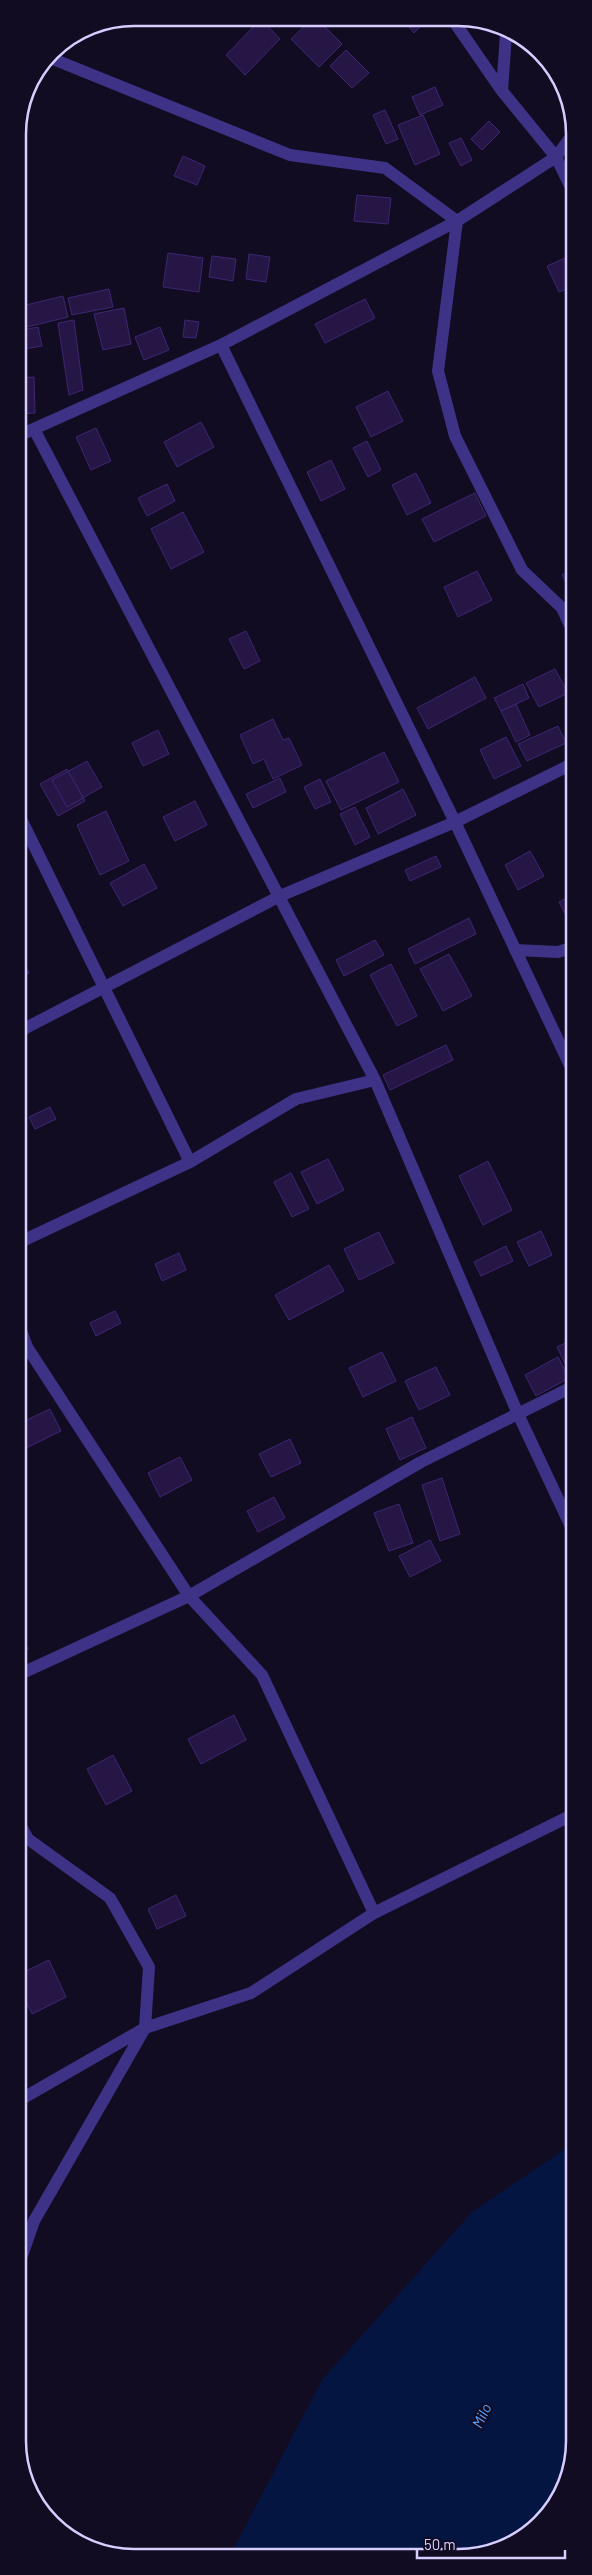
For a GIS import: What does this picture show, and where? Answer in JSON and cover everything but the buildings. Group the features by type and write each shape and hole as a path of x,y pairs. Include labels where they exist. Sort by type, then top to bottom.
{"street":[{"path":"456,26 502,91 556,157 566,176"},
{"path":"502,91 506,37"},
{"path":"56,60 290,155 385,168 457,221"},
{"path":"26,433 221,345 457,221 556,157 566,144"},
{"path":"457,221 438,371 456,436 522,570 562,608 566,617"},
{"path":"221,345 455,822 566,1057"},
{"path":"34,430 375,1080 518,1414 566,1516"},
{"path":"26,1028 280,896 455,822 566,766"},
{"path":"26,829 106,987 190,1162"},
{"path":"515,950 558,952 566,950"},
{"path":"26,1239 190,1162 296,1099 375,1080"},
{"path":"26,1346 189,1596 262,1675 374,1913"},
{"path":"26,1671 189,1596 421,1462 566,1390"},
{"path":"26,2096 145,2028 250,1993 374,1913 566,1818"},
{"path":"26,1835 28,1839 110,1898 149,1967 145,2028 34,2221 26,2244"}],"water":[{"name":"Milo","path":"566,2148 566,2448 558,2482 543,2507 524,2526 506,2538 472,2548 234,2549 322,2380 472,2212"}]}
